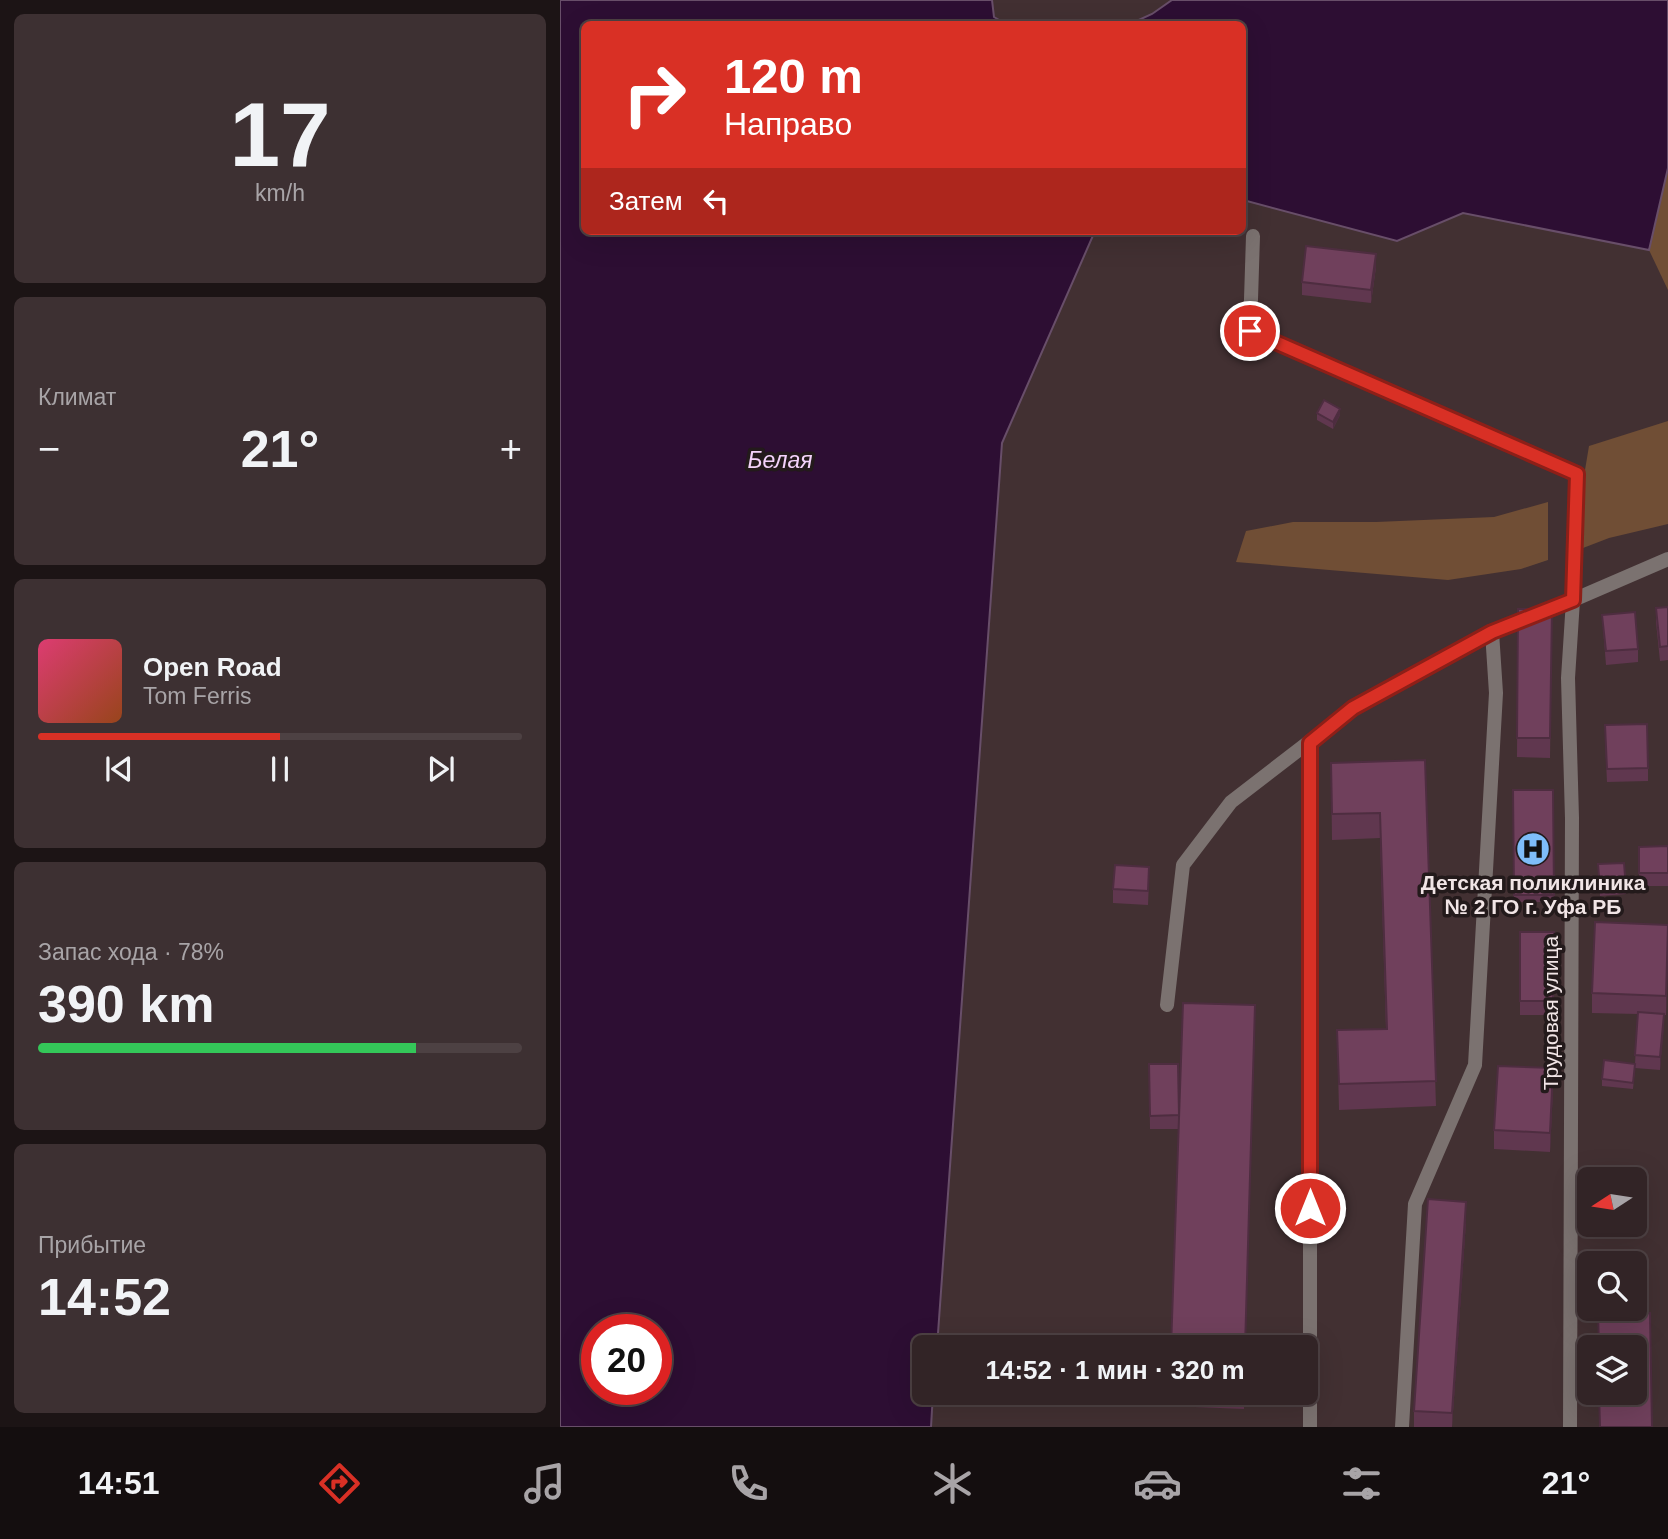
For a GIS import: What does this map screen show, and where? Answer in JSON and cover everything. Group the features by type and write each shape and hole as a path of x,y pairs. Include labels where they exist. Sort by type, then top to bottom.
{"street":[{"name":"Трудовая улица","path":"1253,236 1250,331 1577,474 1568,678 1572,818 1570,1427"},
{"path":"1167,1005 1184,865 1231,802 1353,708 1492,632 1668,559"},
{"path":"1402,1427 1415,1204 1475,1065 1496,693 1492,632"},
{"path":"1310,743 1310,1427"}],"shaded area":[{"path":"1668,168 1668,290 1649,250"},
{"path":"1668,421 1668,524 1609,538 1583,548 1580,500 1589,446"},
{"path":"1548,502 1548,560 1521,569 1448,580 1236,562 1246,531 1293,522 1494,517"}],"water":[{"name":"Белая","path":"560,0 992,0 994,17 1001,21 581,21 581,235 1093,235 1002,443 938,1335 912,1335 912,1405 932,1405 931,1427 560,1427"},
{"path":"1172,0 1668,0 1668,168 1649,250 1463,213 1397,241 1246,201 1246,21 1137,21"}],"building":[{"path":"1306,246 1376,254 1371,290 1302,282"},
{"path":"1324,400 1340,409 1333,422 1317,413"},
{"path":"1668,607 1668,646 1660,647 1656,608"},
{"path":"1518,609 1552,609 1550,738 1517,738"},
{"path":"1635,612 1638,649 1606,651 1602,615"},
{"path":"1647,724 1648,768 1607,769 1605,725"},
{"path":"1425,760 1436,1081 1339,1084 1337,1030 1387,1029 1380,813 1332,814 1331,763"},
{"name":"Детская поликлиника № 2 ГО г. Уфа РБ","path":"1513,790 1553,790 1554,895 1514,895"},
{"path":"1668,846 1668,873 1639,873 1639,847"},
{"path":"1624,863 1626,888 1600,889 1598,864"},
{"path":"1115,865 1149,867 1148,891 1113,889"},
{"path":"1595,922 1668,925 1666,996 1592,993"},
{"path":"1520,932 1554,932 1553,1001 1520,1001"},
{"path":"1183,1003 1255,1005 1245,1335 1171,1335"},
{"path":"1638,1012 1664,1014 1660,1057 1635,1055"},
{"path":"1604,1060 1635,1064 1633,1083 1602,1079"},
{"path":"1149,1064 1178,1064 1179,1115 1150,1116"},
{"path":"1498,1066 1553,1068 1550,1133 1494,1130"},
{"path":"1428,1199 1466,1202 1452,1413 1414,1411"},
{"path":"1647,1313 1650,1313 1652,1427 1600,1427 1599,1405 1647,1405 1647,1335 1599,1335 1598,1321 1647,1321"}],"place":[{"name":"Детская поликлиника № 2 ГО г. Уфа РБ","path":"1533,849"}],"route":[{"path":"1250,331 1577,474 1573,600 1492,632 1353,708 1310,743 1310,1208"}]}
